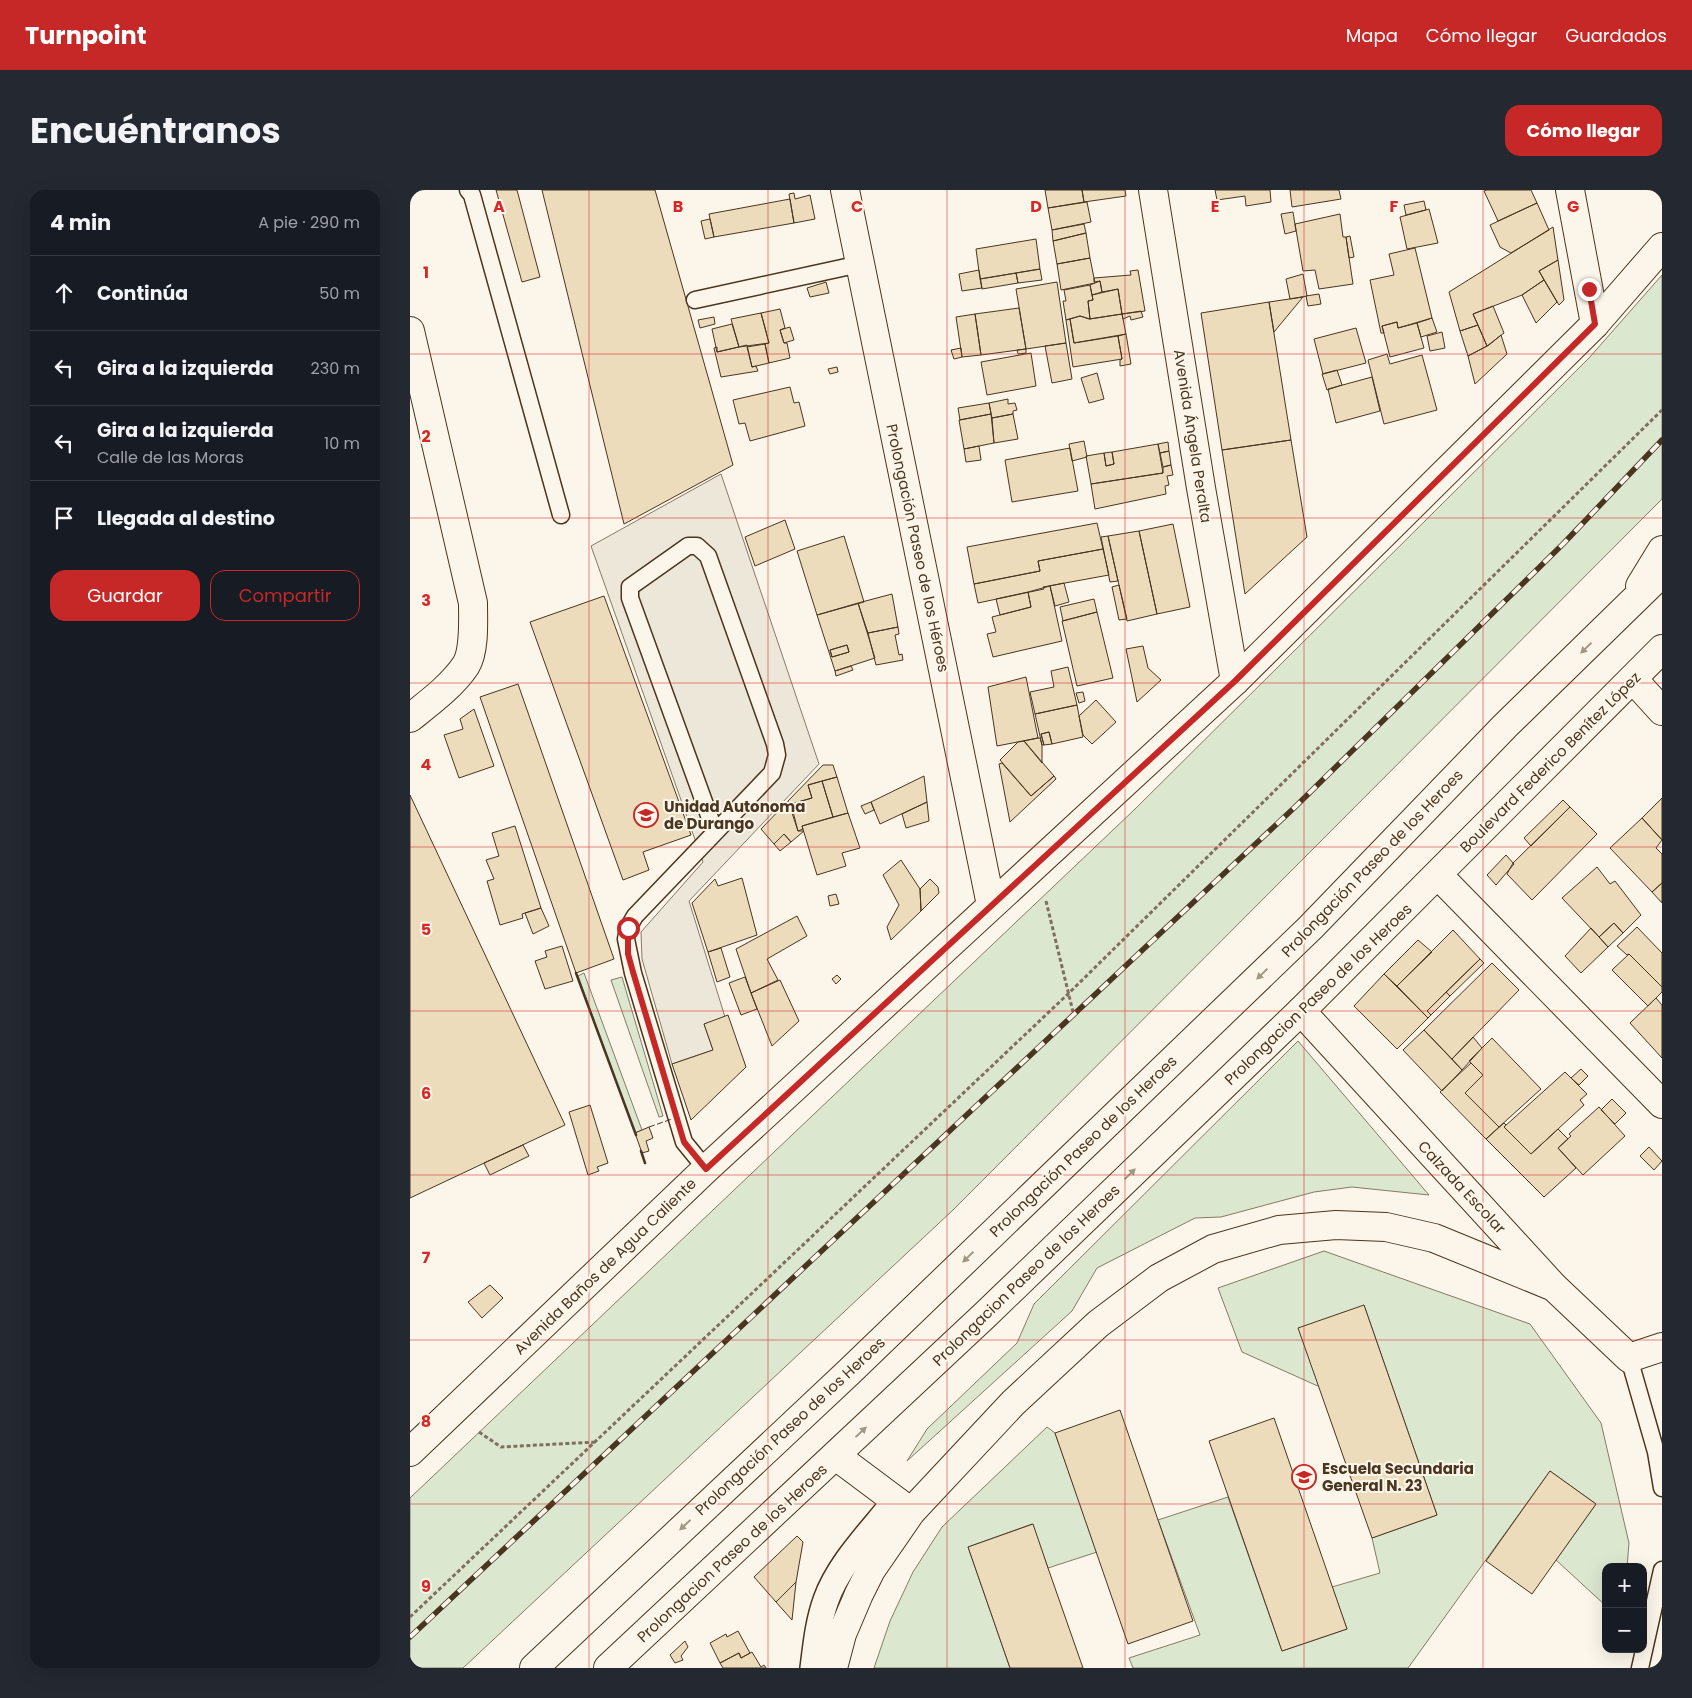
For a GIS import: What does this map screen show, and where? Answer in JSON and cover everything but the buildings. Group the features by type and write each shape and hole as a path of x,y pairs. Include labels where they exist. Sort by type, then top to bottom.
{"street":[{"name":"Prolongación Paseo de los Héroes","path":"845,190 992,905"},
{"name":"Avenida Ángela Peralta","path":"1154,190 1200,488 1235,681"},
{"path":"1570,190 1595,324"},
{"name":"Avenida Baños de Agua Caliente","path":"410,1452 706,1169 1235,681 1595,324 1662,247"},
{"path":"410,331 473,603 473,634 467,664 449,684 410,718"},
{"path":"1622,615 1662,550"},
{"path":"1622,615 1662,573"},
{"name":"Prolongación Paseo de los Heroes","path":"534,1668 849,1372 1311,927 1505,726 1622,615"},
{"name":"Boulevard Federico Benítez López","path":"1439,876 1662,649"},
{"path":"1633,679 1662,711"},
{"path":"1439,876 1662,1104"},
{"name":"Prolongacion Paseo de los Heroes","path":"608,1668 836,1456 1301,1012 1439,876"},
{"name":"Calzada Escolar","path":"1301,1012 1554,1287 1629,1358"},
{"path":"813,1668 820,1619 826,1598 843,1568 903,1506 1098,1324 1160,1278 1213,1249 1279,1230 1336,1225 1386,1228 1434,1238 1554,1287"},
{"path":"1629,1358 1662,1346"},
{"path":"836,1456 903,1506"},
{"path":"833,1668 842,1634 859,1594 903,1506"}],"lane":[{"path":"468,190 472,196 561,515"},
{"path":"696,300 860,264"},
{"path":"706,1169 684,1142 633,972 626,939 628,928 635,916 772,774 776,756 775,744 708,556 697,546 688,546 637,580 630,587 630,598 715,832"},
{"path":"1629,1358 1656,1452 1662,1488"},
{"path":"1640,1668 1662,1570"}],"path":[{"path":"410,1617 1069,993 1662,410"},
{"path":"1037,864 1074,1016"},
{"path":"451,1413 500,1447 596,1442"}],"green space":[{"path":"1662,275 1662,499 953,1210 463,1668 410,1668 410,1498 1134,810 1589,358"},
{"path":"584,973 642,1130 635,1133 578,976"},
{"path":"622,977 663,1116 659,1117 611,980"},
{"path":"1298,1041 1429,1195 1352,1187 1314,1192 1221,1217 1195,1218 1097,1268 1072,1311 907,1461 927,1429 1017,1343 1034,1304"},
{"path":"1324,1251 1530,1324 1601,1423 1629,1543 1627,1563 1602,1563 1602,1602 1556,1560 1596,1504 1550,1471 1408,1668 1133,1668 1129,1658 1200,1635 1158,1520 1228,1497 1282,1651 1347,1629 1332,1587 1380,1573 1372,1538 1437,1515 1364,1305 1320,1387 1242,1352 1218,1288"},
{"path":"1047,1427 1055,1433 1097,1552 1048,1568 1032,1524 968,1547 1010,1668 874,1668 890,1621 913,1572 942,1527"}],"shaded area":[{"path":"721,474 819,764 689,901 725,1017 704,1024 713,1050 672,1064 642,959 641,932 703,862 591,546"}],"railway":[{"path":"410,1637 1295,807 1563,544 1662,440"}],"fence":[{"path":"649,1127 672,1119"}],"wall":[{"path":"576,973 636,1135"},
{"path":"641,1151 645,1163"}],"place":[{"name":"Unidad Autonoma de Durango","path":"646,815"},
{"name":"Escuela Secundaria General N. 23","path":"1304,1477"}],"route":[{"path":"628,928 626,939 628,954 684,1142 706,1169 1235,681 1595,324 1589,289"}]}
